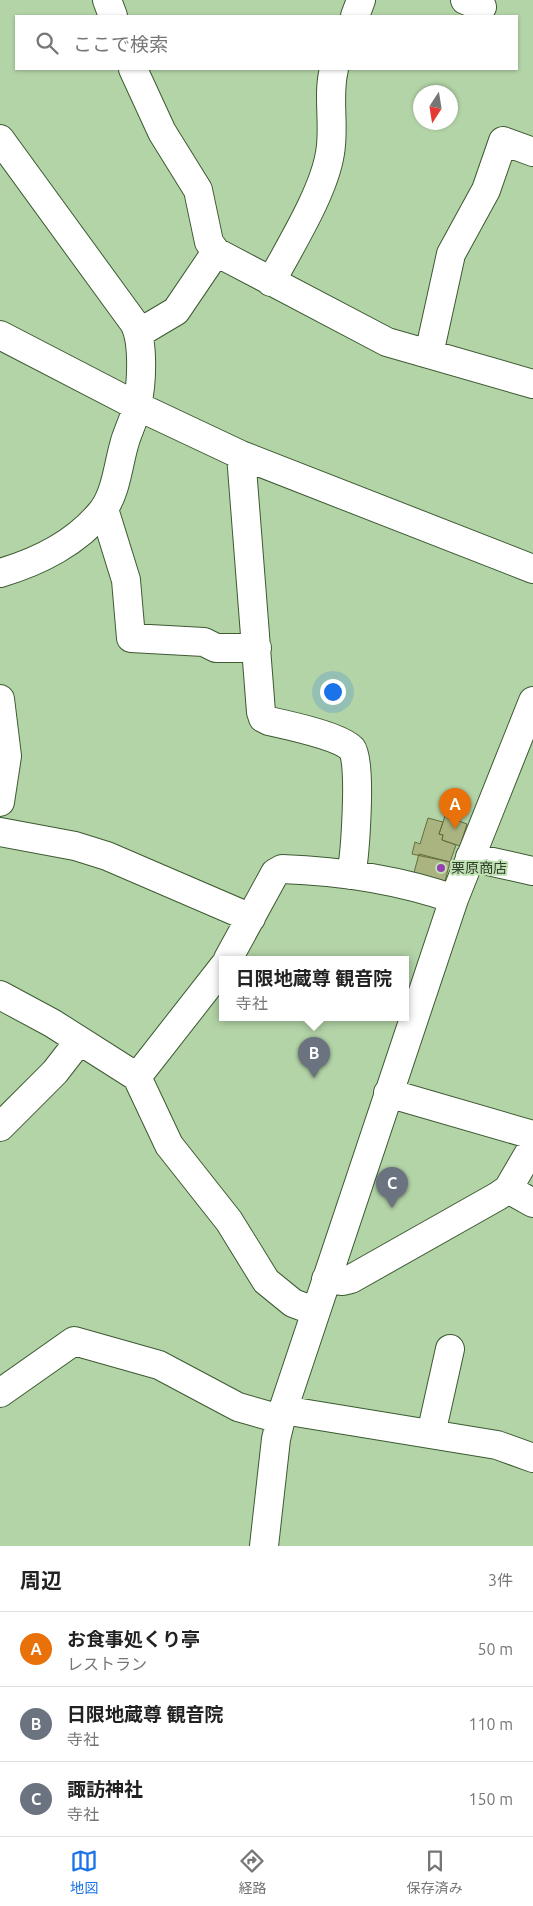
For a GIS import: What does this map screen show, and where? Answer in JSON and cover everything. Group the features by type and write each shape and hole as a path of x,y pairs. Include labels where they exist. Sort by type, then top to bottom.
{"street":[{"path":"106,0 114,15"},
{"path":"354,15 361,0"},
{"path":"133,70 162,132 198,190 209,242 216,252 387,342 533,384"},
{"path":"271,282 326,172 331,145 331,84 334,70"},
{"path":"0,139 139,333 140,391 112,494 104,509 93,521 60,547 29,564 0,573"},
{"path":"429,354 451,254 486,190 503,141 533,152"},
{"path":"139,333 176,311 216,252"},
{"path":"0,335 137,406 241,455 533,569"},
{"path":"241,455 261,712 263,718 316,733 347,745 353,751 357,778 351,874"},
{"path":"104,509 126,580 131,638 204,642 216,648 257,648"},
{"path":"0,699 7,756 0,802"},
{"path":"264,1546 281,1415 314,1311 454,899 533,701"},
{"path":"0,832 75,846 108,856 251,918"},
{"path":"470,857 533,871"},
{"path":"230,956 275,873 282,869 351,874 407,886 454,899"},
{"path":"137,1078 219,972"},
{"path":"0,995 52,1023 137,1078 169,1145 228,1220 266,1281 293,1303 314,1311"},
{"path":"0,1127 55,1072 79,1041"},
{"path":"388,1093 533,1135"},
{"path":"326,1279 335,1281 351,1279 508,1189 533,1146"},
{"path":"508,1189 533,1204"},
{"path":"0,1393 74,1342 158,1365 238,1407 281,1415 431,1434 497,1445 533,1458"},
{"path":"431,1434 450,1349"}],"building":[{"path":"445,816 467,824 460,846 442,840 443,835 439,834"},
{"path":"428,818 443,822 439,834 443,835 442,840 456,845 450,862 412,854 415,842 420,844"},
{"path":"419,854 450,862 444,885 412,880"}],"place":[{"name":"お食事処くり亭","path":"455,829"},
{"name":"栗原商店","path":"441,868"},
{"name":"日限地蔵尊 観音院","path":"314,1078"},
{"name":"諏訪神社","path":"392,1208"}]}
